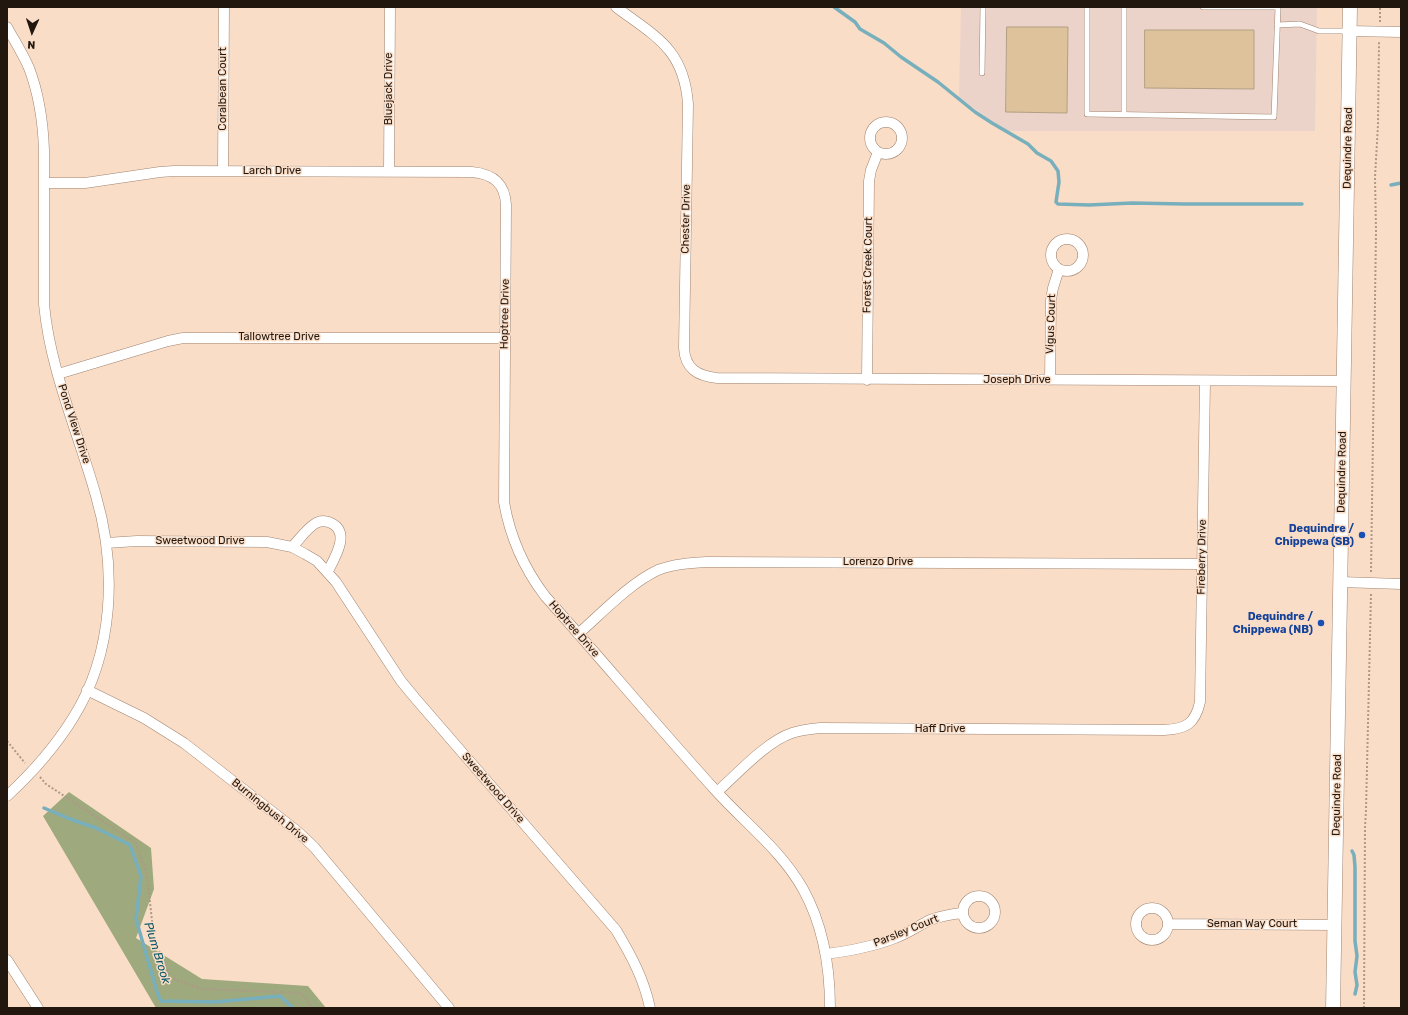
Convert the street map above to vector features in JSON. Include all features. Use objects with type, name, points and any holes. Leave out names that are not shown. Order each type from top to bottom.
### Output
[{"type":"main road","name":"Dequindre Road","points":[[1334,1008],[1350,7]]},
{"type":"street","name":"Coralbean Court","points":[[223,171],[224,7]]},
{"type":"street","name":"Bluejack Drive","points":[[389,172],[390,7]]},
{"type":"street","name":"Chester Drive","points":[[616,7],[657,37],[674,56],[680,66],[687,91],[684,348],[687,363],[693,370]]},
{"type":"street","name":"Pond View Drive","points":[[7,27],[29,68],[36,90],[43,131],[44,304],[49,344],[96,496],[106,543],[109,575],[108,608],[98,661],[88,690],[74,717],[62,735],[33,771],[7,796]]},
{"type":"street","points":[[1349,31],[1401,32]]},
{"type":"street","name":"Forest Creek Court","points":[[867,380],[869,181],[871,170],[878,152]]},
{"type":"street","name":"Larch Drive","points":[[44,183],[85,183],[160,172],[223,171],[472,172],[490,176],[498,182]]},
{"type":"street","name":"Hoptree Drive","points":[[498,182],[503,188],[506,196],[504,502],[507,518],[524,566],[545,596],[578,634],[717,792],[779,854],[791,870],[802,888],[819,926],[826,954],[830,984],[830,1008]]},
{"type":"street","name":"Vigus Court","points":[[1050,380],[1051,300],[1059,269]]},
{"type":"street","name":"Tallowtree Drive","points":[[58,374],[168,341],[183,338],[505,338]]},
{"type":"street","name":"Joseph Drive","points":[[693,370],[700,374],[717,378],[867,380],[1344,381]]},
{"type":"street","name":"Fireberry Drive","points":[[1184,727],[1193,720],[1200,702],[1204,381]]},
{"type":"street","points":[[292,548],[314,524],[322,521],[330,522],[336,526],[340,533],[341,540],[328,572]]},
{"type":"street","name":"Sweetwood Drive","points":[[106,543],[137,541],[267,542],[292,548],[317,562],[328,572],[343,592],[401,681],[616,930],[633,958],[645,988],[650,1008]]},
{"type":"street","name":"Lorenzo Drive","points":[[578,634],[631,587],[645,577],[659,570],[687,563],[1202,564]]},
{"type":"street","points":[[1341,582],[1401,584]]},
{"type":"street","name":"Burningbush Drive","points":[[88,690],[126,708],[164,729],[204,758],[297,831],[314,847],[449,1008]]},
{"type":"street","name":"Haff Drive","points":[[717,792],[767,747],[792,733],[804,730],[828,728],[1164,730],[1184,727]]},
{"type":"street","name":"Parsley Court","points":[[826,954],[880,944],[903,935],[930,920],[942,916],[963,913]]},
{"type":"street","name":"Seman Way Court","points":[[1169,924],[1335,924]]},
{"type":"street","points":[[7,960],[38,1008]]},
{"type":"lane","points":[[982,73],[983,7]]},
{"type":"lane","points":[[1087,7],[1087,114],[1274,117],[1278,8],[1203,7]]},
{"type":"lane","points":[[1124,7],[1124,114]]},
{"type":"lane","points":[[1277,25],[1300,24],[1319,31],[1349,31]]},
{"type":"path","points":[[1380,7],[1380,22]]},
{"type":"path","points":[[1371,573],[1376,231],[1375,177],[1380,42]]},
{"type":"path","points":[[1364,1008],[1364,827],[1366,810],[1371,592]]},
{"type":"path","points":[[7,740],[21,759],[46,784],[136,843],[147,875],[154,939],[171,978],[202,989],[301,993],[313,1008]]},
{"type":"shaded area","points":[[961,7],[1317,7],[1315,131],[1007,131],[959,98]]},
{"type":"green space","points":[[69,792],[151,848],[154,889],[136,938],[202,979],[308,986],[326,1008],[156,1008],[43,816]]},
{"type":"building","points":[[1007,27],[1068,27],[1067,113],[1006,112]]},
{"type":"building","points":[[1145,30],[1254,30],[1254,89],[1145,88]]},
{"type":"waterway","points":[[834,7],[855,22],[860,29],[884,43],[901,57],[938,82],[975,112],[1028,144],[1037,153],[1051,161],[1058,171],[1059,182],[1056,202],[1058,204],[1302,204]]},
{"type":"waterway","points":[[1391,185],[1401,183]]},
{"type":"waterway","name":"Plum Brook","points":[[44,808],[96,828],[130,845],[141,876],[136,919],[157,992],[161,1001],[215,1002],[280,996],[293,1008]]},
{"type":"waterway","points":[[1352,851],[1354,855],[1355,867],[1355,941],[1357,956],[1355,972],[1357,985],[1355,994]]},
{"type":"place","name":"Dequindre / Chippewa (SB)","points":[[1362,535]]},
{"type":"place","name":"Dequindre / Chippewa (NB)","points":[[1321,623]]}]
